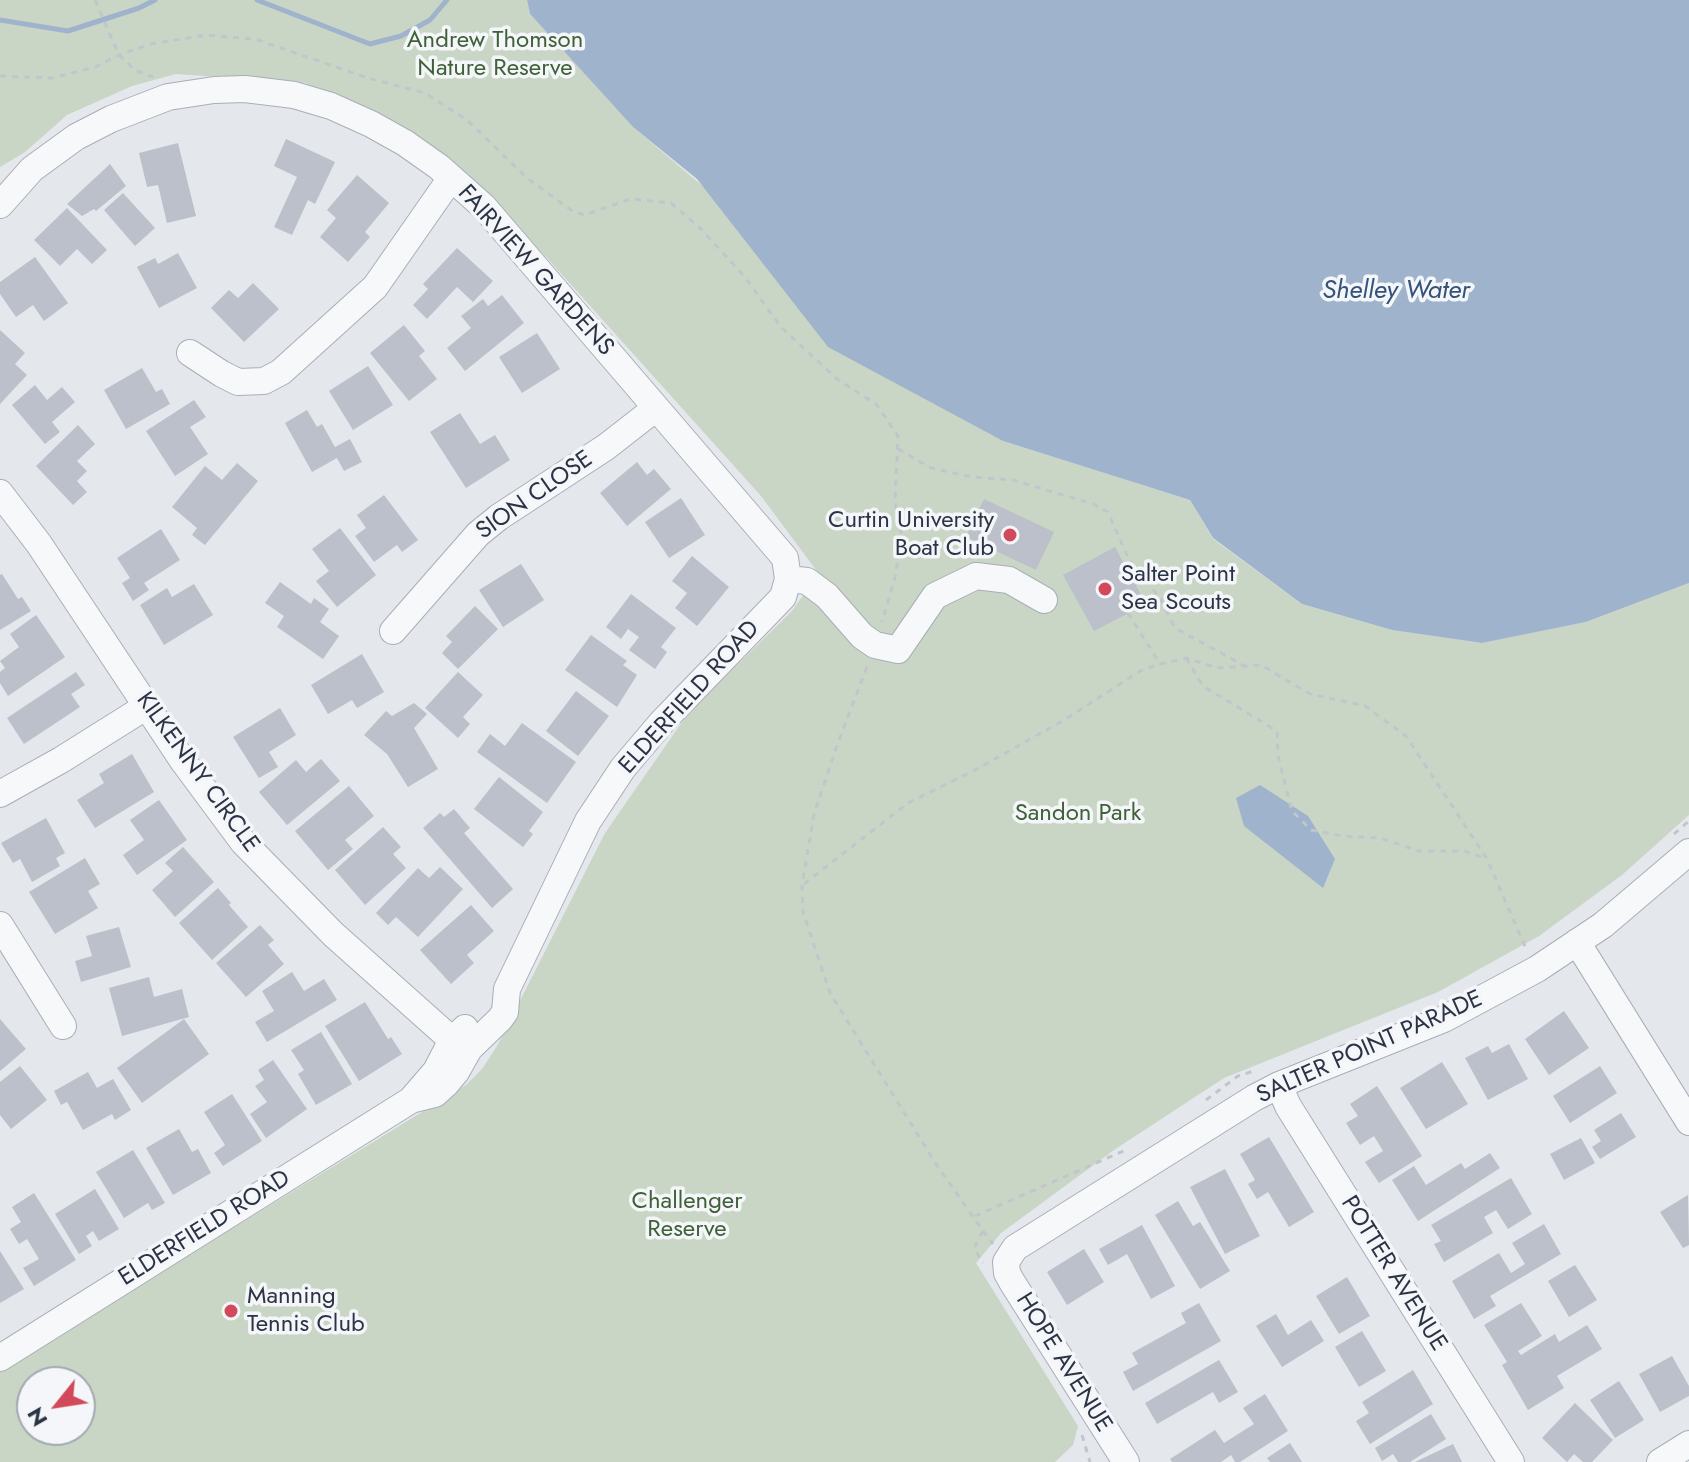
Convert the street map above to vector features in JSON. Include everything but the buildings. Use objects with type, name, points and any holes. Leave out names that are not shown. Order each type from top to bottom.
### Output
[{"type":"street","name":"FAIRVIEW GARDENS","points":[[0,205],[32,169],[76,137],[111,119],[168,97],[245,89],[294,95],[331,106],[371,124],[405,143],[484,207],[782,554],[787,564],[788,579]]},
{"type":"street","points":[[190,353],[238,382],[264,381],[281,372],[375,287],[451,178]]},
{"type":"street","name":"SION CLOSE","points":[[393,631],[478,534],[589,459],[656,408]]},
{"type":"street","name":"KILKENNY CIRCLE","points":[[0,493],[39,544],[215,806],[273,875],[333,934],[460,1044]]},
{"type":"street","points":[[788,579],[807,581],[827,596],[862,636],[875,645],[898,650],[935,596],[976,576],[1009,580],[1044,600]]},
{"type":"street","name":"ELDERFIELD ROAD","points":[[0,1358],[411,1100],[435,1094],[456,1072],[460,1044],[500,1019],[505,1012],[507,989],[588,821],[623,768],[662,722],[778,602],[788,579]]},
{"type":"street","points":[[0,794],[147,706]]},
{"type":"street","name":"SALTER POINT PARADE","points":[[1006,1262],[1021,1242],[1180,1142],[1279,1085],[1444,1019],[1537,969],[1652,885],[1689,852]]},
{"type":"street","points":[[0,925],[63,1026]]},
{"type":"street","points":[[1577,942],[1689,1122]]},
{"type":"street","name":"POTTER AVENUE","points":[[1279,1085],[1288,1106],[1511,1462]]},
{"type":"street","name":"HOPE AVENUE","points":[[1006,1262],[1012,1282],[1118,1459]]},
{"type":"street","points":[[1660,1462],[1689,1444]]},
{"type":"path","points":[[95,0],[119,55],[135,70],[153,76],[164,87],[168,97]]},
{"type":"path","points":[[0,76],[53,78],[95,67],[119,55]]},
{"type":"path","points":[[898,449],[931,468],[972,477],[1013,480],[1093,504],[1108,512],[1129,560],[1160,598],[1175,628],[1245,666]]},
{"type":"path","points":[[1128,613],[1160,664]]},
{"type":"path","points":[[1186,658],[1203,686],[1277,731],[1278,756],[1292,811],[1311,830],[1380,838],[1419,851],[1465,851],[1487,859]]},
{"type":"path","points":[[802,885],[908,803],[1066,719],[1140,671],[1186,658],[1217,668],[1261,665],[1310,694],[1365,706],[1406,736],[1487,859],[1526,949]]},
{"type":"green space","points":[[0,0],[527,0],[530,14],[633,127],[1003,441],[1190,500],[1213,539],[1302,604],[1392,630],[1482,643],[1586,622],[1689,583],[1689,815],[1622,875],[1539,936],[1438,992],[1224,1078],[1114,1150],[1001,1233],[976,1263],[1078,1426],[1073,1445],[1055,1462],[0,1462],[0,1371],[466,1085],[482,1069],[497,1046],[605,833],[689,712],[791,612],[819,574],[761,496],[547,258],[467,178],[394,123],[305,83],[176,74],[132,86],[67,115],[25,152],[0,167]]},
{"type":"water","name":"Shelley Water","points":[[527,0],[1689,0],[1689,583],[1586,622],[1482,643],[1392,630],[1302,604],[1213,538],[1190,500],[1003,441],[828,347],[697,179],[633,127],[530,14]]},
{"type":"water","points":[[1260,785],[1308,816],[1335,859],[1323,888],[1244,826],[1236,798]]},
{"type":"waterway","points":[[0,20],[68,31],[155,0]]},
{"type":"waterway","points":[[257,0],[370,44],[401,36],[430,20],[447,0]]},
{"type":"place","name":"Curtin University Boat Club","points":[[1010,535]]},
{"type":"place","name":"Salter Point Sea Scouts","points":[[1105,589]]},
{"type":"place","name":"Manning Tennis Club","points":[[231,1311]]},
{"type":"park label","name":"Andrew Thomson Nature Reserve","points":[[495,55]]},
{"type":"park label","name":"Sandon Park","points":[[1078,814]]},
{"type":"park label","name":"Challenger Reserve","points":[[687,1216]]}]
